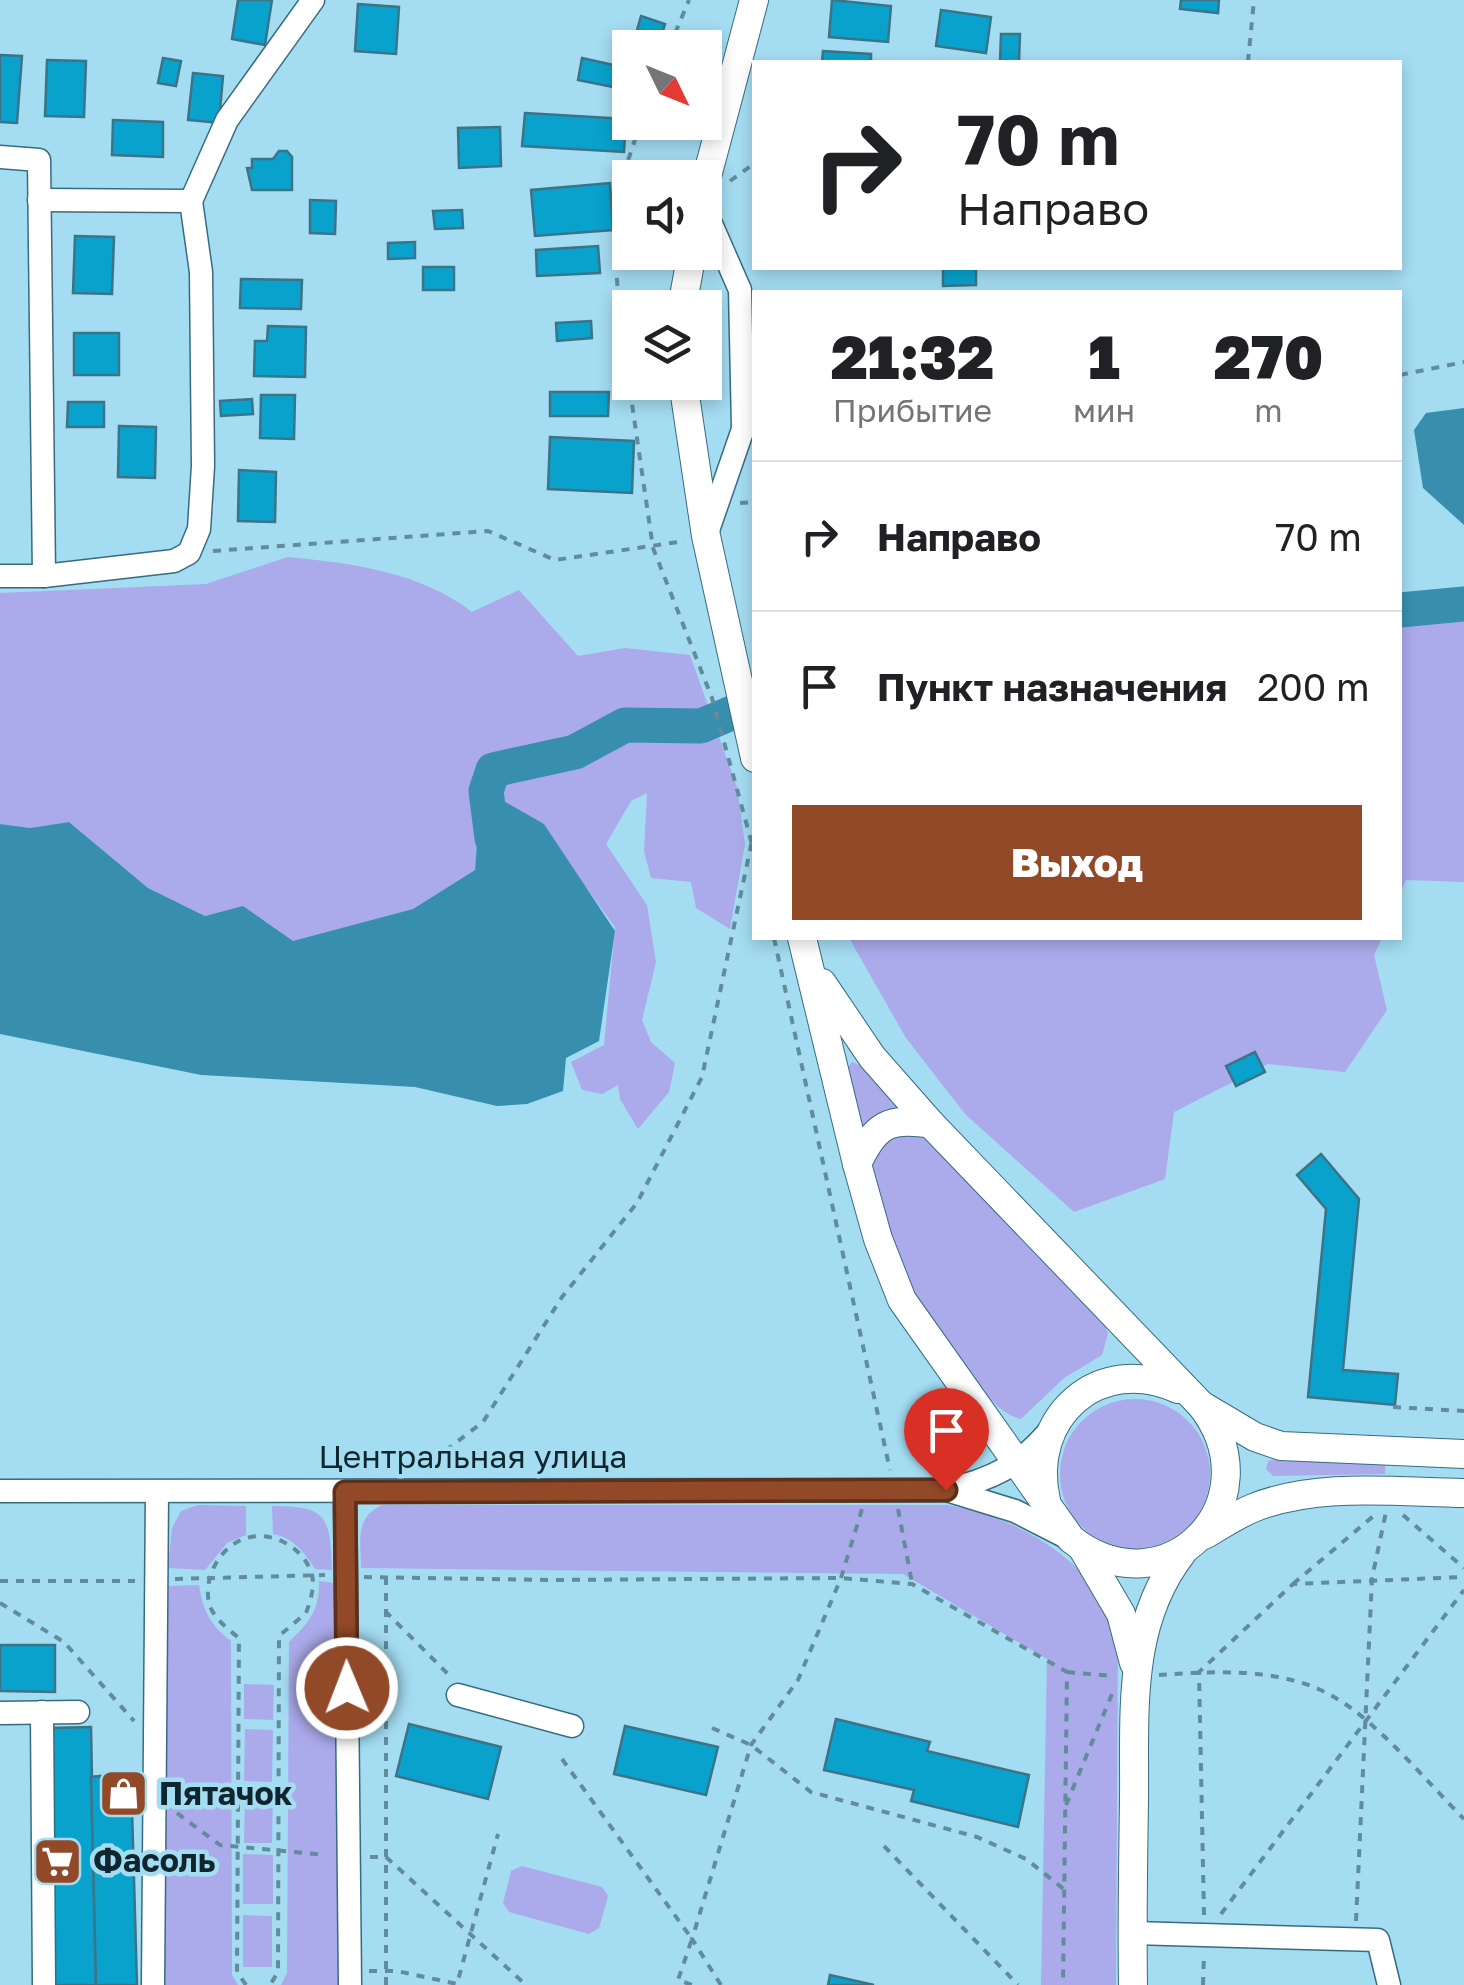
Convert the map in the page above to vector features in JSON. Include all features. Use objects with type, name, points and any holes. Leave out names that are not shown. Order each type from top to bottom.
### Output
[{"type":"main road","points":[[711,160],[754,0]]},
{"type":"main road","points":[[686,400],[706,536],[752,745]]},
{"type":"main road","points":[[805,946],[836,1008],[872,1057],[1193,1399],[1223,1441],[1227,1472],[1222,1503],[1161,1580],[1150,1608],[1136,1674],[1134,1985]]},
{"type":"main road","points":[[805,946],[857,1164],[878,1239],[902,1300],[1070,1536],[1102,1558],[1134,1564],[1166,1559],[1254,1508],[1294,1498],[1354,1490],[1464,1494]]},
{"type":"main road","points":[[857,1164],[869,1139],[884,1126],[908,1120],[932,1124]]},
{"type":"main road","points":[[1136,1674],[1121,1614],[1046,1499],[1042,1476],[1050,1430],[1065,1408],[1085,1392],[1109,1381],[1148,1379],[1193,1399],[1255,1437],[1280,1446],[1464,1454]]},
{"type":"street","points":[[0,576],[44,576],[174,560],[188,553],[199,530],[203,466],[201,272],[191,201],[227,120],[313,0]]},
{"type":"street","points":[[0,158],[39,160],[44,576]]},
{"type":"street","points":[[40,200],[191,201]]},
{"type":"street","points":[[706,536],[743,429],[740,290],[722,249]]},
{"type":"street","points":[[946,1490],[992,1478],[1018,1465],[1050,1430]]},
{"type":"street","points":[[946,1490],[1015,1511],[1070,1536]]},
{"type":"street","name":"Центральная улица","points":[[0,1491],[946,1490]]},
{"type":"street","points":[[153,1985],[157,1492]]},
{"type":"street","points":[[345,1492],[350,1978]]},
{"type":"street","points":[[466,1697],[572,1726]]},
{"type":"street","points":[[42,1712],[44,1985]]},
{"type":"street","points":[[0,1713],[78,1712]]},
{"type":"street","points":[[1132,1933],[1378,1940],[1389,1985]]},
{"type":"path","points":[[676,30],[688,0]]},
{"type":"path","points":[[1248,60],[1254,0]]},
{"type":"path","points":[[414,1475],[482,1422],[562,1297],[636,1203],[702,1077],[752,841],[712,698],[653,548],[619,315],[615,242],[616,196],[635,140]]},
{"type":"path","points":[[1402,375],[1464,362]]},
{"type":"path","points":[[188,553],[488,531],[554,560],[653,548],[706,536]]},
{"type":"path","points":[[774,940],[880,1421]]},
{"type":"path","points":[[1393,1407],[1464,1411]]},
{"type":"path","points":[[692,1985],[678,1980],[751,1746],[798,1680],[842,1578],[868,1490]]},
{"type":"path","points":[[1203,1985],[1199,1672],[1388,1502],[1372,1578],[1355,1938]]},
{"type":"path","points":[[1404,1516],[1464,1568]]},
{"type":"path","points":[[246,1985],[237,1972],[240,1638],[221,1623],[210,1605],[208,1578],[228,1548],[250,1537],[280,1539],[300,1554],[312,1574],[306,1613],[279,1636],[278,1972],[270,1985]]},
{"type":"path","points":[[0,1581],[312,1574],[842,1578],[912,1584],[1066,1672],[1199,1672],[1282,1677],[1309,1685],[1336,1698],[1365,1722],[1464,1819]]},
{"type":"path","points":[[386,1577],[386,1985]]},
{"type":"path","points":[[1293,1584],[1464,1577]]},
{"type":"path","points":[[1204,1936],[1464,1590]]},
{"type":"path","points":[[0,1603],[64,1642],[134,1720],[137,1738]]},
{"type":"path","points":[[384,1610],[466,1697]]},
{"type":"path","points":[[1063,1985],[1066,1672]]},
{"type":"path","points":[[1065,1808],[1112,1694]]},
{"type":"path","points":[[712,1728],[751,1746],[812,1792],[977,1838],[1026,1859],[1064,1890]]},
{"type":"path","points":[[562,1759],[692,1938],[721,1985]]},
{"type":"path","points":[[155,1797],[220,1845],[349,1858],[386,1857],[526,1985]]},
{"type":"path","points":[[350,1978],[397,1971],[457,1984],[498,1834]]},
{"type":"path","points":[[884,1846],[1018,1985]]},
{"type":"shaded area","points":[[1464,408],[1464,525],[1423,488],[1414,430],[1426,413]]},
{"type":"shaded area","points":[[288,557],[360,566],[408,579],[431,587],[472,612],[519,590],[578,656],[625,648],[690,655],[737,787],[745,844],[730,929],[696,908],[691,882],[651,878],[644,851],[647,793],[631,801],[606,844],[647,905],[656,962],[642,1020],[651,1042],[675,1063],[669,1092],[638,1129],[620,1099],[618,1085],[602,1094],[582,1090],[571,1062],[604,1045],[615,927],[544,824],[470,796],[478,829],[475,870],[413,909],[292,942],[243,907],[205,916],[148,888],[69,822],[30,828],[0,824],[0,593],[206,584]]},
{"type":"shaded area","points":[[1464,620],[1464,882],[1406,880],[1402,889],[1402,625]]},
{"type":"shaded area","points":[[486,791],[544,824],[615,931],[599,1041],[566,1058],[563,1091],[527,1104],[497,1106],[415,1087],[201,1075],[0,1034],[0,824],[30,828],[69,822],[148,888],[205,916],[243,906],[293,941],[413,909],[475,870],[478,829],[469,796]]},
{"type":"shaded area","points":[[850,940],[1381,940],[1374,955],[1387,1010],[1345,1072],[1268,1064],[1174,1112],[1165,1179],[1074,1212],[965,1114],[906,1038]]},
{"type":"shaded area","points":[[852,1062],[861,1066],[902,1110],[862,1130],[847,1068]]},
{"type":"shaded area","points":[[923,1132],[1103,1317],[1108,1334],[1102,1355],[1064,1378],[1021,1419],[992,1401],[949,1347],[918,1298],[896,1248],[869,1160],[889,1136]]},
{"type":"shaded area","points":[[1135,1399],[1164,1405],[1188,1421],[1204,1445],[1210,1474],[1204,1503],[1188,1527],[1164,1543],[1135,1549],[1106,1543],[1082,1527],[1066,1503],[1060,1474],[1066,1445],[1082,1421],[1106,1405]]},
{"type":"shaded area","points":[[1386,1459],[1385,1474],[1273,1476],[1266,1469],[1268,1461]]},
{"type":"shaded area","points":[[198,1505],[246,1506],[246,1535],[227,1543],[205,1570],[168,1568],[172,1528],[181,1511]]},
{"type":"shaded area","points":[[382,1505],[947,1505],[993,1517],[1038,1538],[1093,1585],[1109,1609],[1118,1642],[1116,1985],[1041,1985],[1047,1659],[903,1574],[361,1568],[363,1524]]},
{"type":"shaded area","points":[[272,1506],[305,1509],[322,1518],[330,1538],[332,1570],[315,1569],[298,1547],[273,1534]]},
{"type":"shaded area","points":[[319,1581],[334,1583],[339,1985],[281,1985],[287,1973],[289,1642],[312,1615]]},
{"type":"shaded area","points":[[199,1585],[209,1617],[231,1641],[232,1975],[238,1985],[165,1985],[166,1586]]},
{"type":"shaded area","points":[[244,1684],[274,1685],[273,1720],[244,1719]]},
{"type":"shaded area","points":[[245,1729],[273,1730],[272,1782],[244,1781]]},
{"type":"shaded area","points":[[245,1792],[273,1793],[272,1843],[244,1843]]},
{"type":"shaded area","points":[[243,1854],[273,1855],[273,1904],[243,1904]]},
{"type":"shaded area","points":[[522,1866],[602,1887],[608,1896],[599,1928],[589,1934],[509,1912],[503,1903],[511,1871]]},
{"type":"shaded area","points":[[243,1915],[272,1916],[272,1967],[243,1967]]},
{"type":"building","points":[[238,0],[272,0],[265,45],[232,39]]},
{"type":"building","points":[[832,0],[891,6],[888,42],[829,37]]},
{"type":"building","points":[[1181,0],[1219,0],[1218,13],[1180,9]]},
{"type":"building","points":[[358,4],[399,7],[396,54],[355,51]]},
{"type":"building","points":[[941,10],[991,17],[986,53],[936,46]]},
{"type":"building","points":[[641,16],[665,24],[663,30],[637,30]]},
{"type":"building","points":[[1001,34],[1020,34],[1019,60],[1000,60]]},
{"type":"building","points":[[823,51],[871,54],[871,60],[822,60]]},
{"type":"building","points":[[0,55],[22,56],[17,123],[0,122]]},
{"type":"building","points":[[163,58],[181,61],[176,86],[158,83]]},
{"type":"building","points":[[582,58],[612,65],[612,87],[578,80]]},
{"type":"building","points":[[47,60],[86,61],[84,117],[45,116]]},
{"type":"building","points":[[193,73],[223,76],[219,123],[188,120]]},
{"type":"building","points":[[525,113],[612,118],[612,140],[625,140],[624,152],[522,146]]},
{"type":"building","points":[[113,120],[163,122],[163,157],[112,155]]},
{"type":"building","points":[[500,127],[501,166],[459,168],[458,128]]},
{"type":"building","points":[[279,151],[287,151],[292,157],[292,190],[252,190],[247,168],[252,168],[252,159],[273,159]]},
{"type":"building","points":[[610,183],[612,230],[535,236],[531,190]]},
{"type":"building","points":[[310,200],[336,201],[335,234],[310,233]]},
{"type":"building","points":[[462,210],[463,228],[435,229],[433,211]]},
{"type":"building","points":[[75,236],[114,237],[112,294],[73,293]]},
{"type":"building","points":[[415,242],[415,258],[388,259],[388,243]]},
{"type":"building","points":[[598,246],[600,273],[537,276],[536,250]]},
{"type":"building","points":[[423,267],[454,267],[454,290],[423,290]]},
{"type":"building","points":[[943,270],[976,270],[976,285],[943,286]]},
{"type":"building","points":[[241,279],[302,280],[301,309],[240,308]]},
{"type":"building","points":[[591,321],[592,338],[557,341],[556,323]]},
{"type":"building","points":[[268,326],[306,327],[305,377],[254,376],[255,341],[267,341]]},
{"type":"building","points":[[74,333],[119,333],[119,375],[74,375]]},
{"type":"building","points":[[550,392],[609,392],[608,416],[550,416]]},
{"type":"building","points":[[261,395],[295,395],[294,439],[260,438]]},
{"type":"building","points":[[252,399],[253,414],[221,416],[220,401]]},
{"type":"building","points":[[68,402],[104,402],[104,427],[67,427]]},
{"type":"building","points":[[119,426],[156,427],[155,478],[118,477]]},
{"type":"building","points":[[550,437],[634,441],[632,493],[548,489]]},
{"type":"building","points":[[239,470],[276,472],[275,522],[238,521]]},
{"type":"building","points":[[1255,1052],[1265,1072],[1236,1086],[1226,1066]]},
{"type":"building","points":[[1321,1154],[1359,1199],[1343,1370],[1398,1374],[1395,1405],[1308,1397],[1326,1209],[1297,1175]]},
{"type":"building","points":[[0,1645],[55,1645],[55,1692],[0,1691]]},
{"type":"building","points":[[836,1719],[930,1742],[927,1751],[1029,1775],[1018,1827],[911,1801],[914,1790],[824,1770]]},
{"type":"building","points":[[409,1724],[501,1747],[488,1799],[396,1776]]},
{"type":"building","points":[[625,1726],[718,1747],[706,1795],[614,1774]]},
{"type":"building","points":[[91,1727],[96,1985],[54,1985],[49,1728]]},
{"type":"building","points":[[131,1773],[137,1985],[96,1985],[91,1777]]},
{"type":"building","points":[[830,1975],[874,1985],[828,1985]]},
{"type":"waterway","points":[[1402,610],[1464,604]]},
{"type":"waterway","points":[[492,838],[486,791],[493,770],[575,752],[625,725],[701,726],[752,704]]},
{"type":"place","name":"Пятачок","points":[[124,1794]]},
{"type":"place","name":"Фасоль","points":[[58,1861]]},
{"type":"route","points":[[347,1688],[345,1492],[946,1490]]}]
